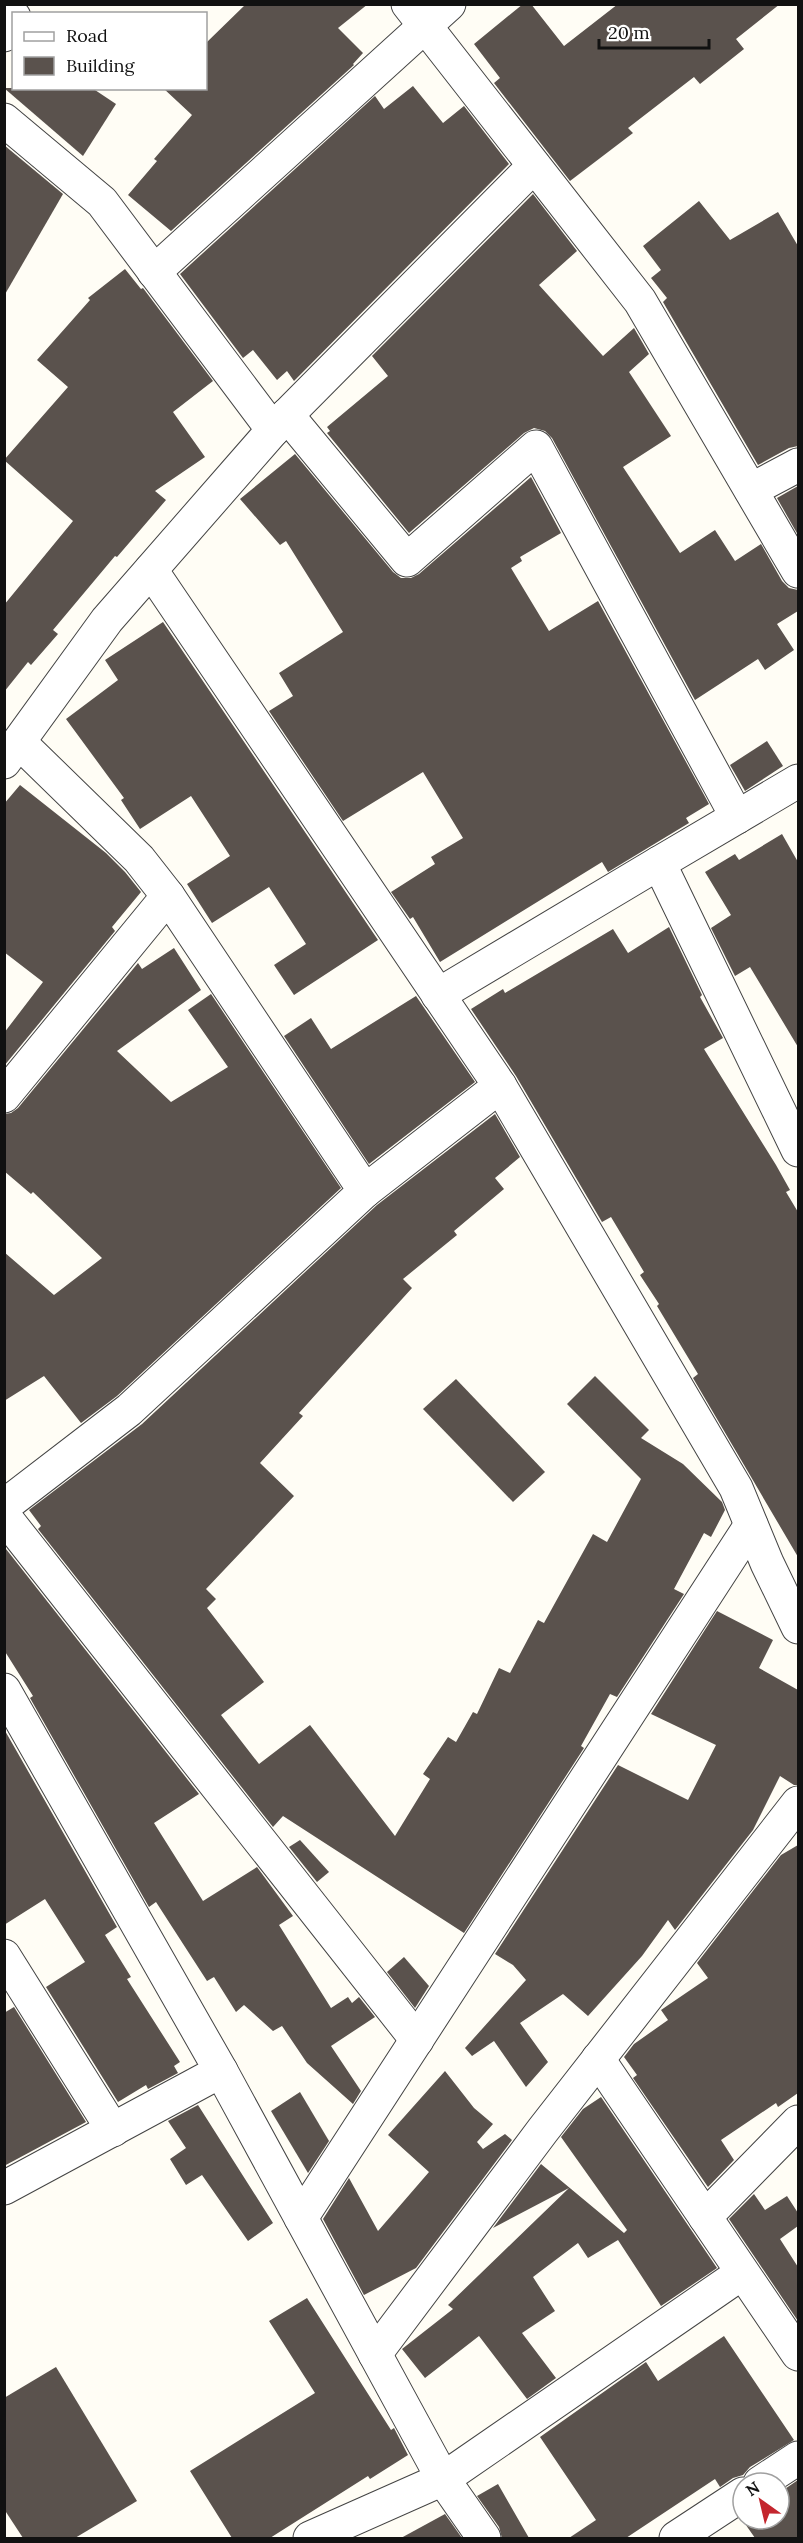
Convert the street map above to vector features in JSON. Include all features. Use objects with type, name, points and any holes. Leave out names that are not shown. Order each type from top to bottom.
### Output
[{"type":"street","points":[[154,272],[427,11],[534,166],[640,302],[798,571]]},
{"type":"street","points":[[4,35],[12,19]]},
{"type":"street","points":[[4,120],[102,202],[154,272],[280,422],[407,560],[536,447],[737,817]]},
{"type":"street","points":[[365,1191],[168,896],[139,859],[12,752],[107,620],[280,422],[534,166]]},
{"type":"street","points":[[751,490],[798,465]]},
{"type":"street","points":[[151,570],[500,1086],[736,1488],[798,1627]]},
{"type":"street","points":[[438,996],[798,782]]},
{"type":"street","points":[[659,863],[798,1150]]},
{"type":"street","points":[[4,1096],[168,896]]},
{"type":"street","points":[[4,1506],[129,1410],[365,1191],[500,1086]]},
{"type":"street","points":[[4,1516],[417,2040]]},
{"type":"street","points":[[301,2218],[751,1525]]},
{"type":"street","points":[[4,1690],[222,2071],[443,2480],[484,2538]]},
{"type":"street","points":[[375,2354],[598,2060],[798,1803]]},
{"type":"street","points":[[4,1956],[113,2130]]},
{"type":"street","points":[[598,2060],[798,2354]]},
{"type":"street","points":[[4,2188],[222,2071]]},
{"type":"street","points":[[705,2217],[798,2122]]},
{"type":"street","points":[[310,2538],[443,2480],[742,2273]]},
{"type":"street","points":[[778,2471],[798,2458]]},
{"type":"street","points":[[676,2538],[731,2502]]},
{"type":"building","points":[[246,4],[368,4],[338,28],[363,53],[354,65],[171,231],[128,195],[157,161],[154,159],[192,115],[165,90],[207,90],[207,42]]},
{"type":"building","points":[[523,4],[531,4],[564,46],[618,4],[780,4],[736,39],[744,49],[700,84],[694,77],[628,128],[633,133],[570,181],[494,83],[500,78],[474,44]]},
{"type":"building","points":[[413,86],[443,123],[464,106],[509,164],[294,381],[287,371],[277,380],[253,350],[243,358],[180,274],[375,96],[384,109]]},
{"type":"building","points":[[4,88],[12,88],[12,90],[95,90],[116,104],[83,156]]},
{"type":"building","points":[[4,145],[63,194],[4,296]]},
{"type":"building","points":[[533,194],[577,251],[539,285],[603,356],[634,328],[649,354],[629,372],[671,436],[623,467],[680,553],[715,530],[735,561],[761,544],[782,581],[789,588],[798,590],[798,611],[777,624],[794,650],[765,670],[758,659],[695,700],[552,438],[545,431],[534,428],[524,433],[409,533],[327,433],[330,431],[327,427],[388,376],[372,356]]},
{"type":"building","points":[[699,201],[730,240],[778,212],[798,246],[798,446],[789,448],[758,465],[663,302],[667,298],[651,278],[661,270],[643,246]]},
{"type":"building","points":[[125,269],[141,289],[143,288],[213,381],[173,412],[205,457],[155,491],[166,500],[53,630],[58,634],[31,665],[28,662],[4,692],[4,605],[73,521],[4,460],[68,387],[37,360],[90,300],[88,298]]},
{"type":"building","points":[[295,454],[393,572],[401,578],[411,578],[419,574],[531,477],[561,533],[520,557],[522,561],[511,568],[549,631],[598,601],[709,804],[686,818],[689,823],[608,872],[602,862],[440,962],[413,917],[410,919],[391,892],[435,864],[431,857],[463,838],[423,772],[343,821],[269,711],[293,696],[279,673],[343,632],[286,541],[280,545],[240,499]]},
{"type":"building","points":[[798,486],[798,535],[777,498]]},
{"type":"building","points":[[163,622],[378,940],[294,995],[274,965],[306,944],[269,887],[212,923],[187,884],[230,856],[191,796],[140,829],[121,800],[124,798],[66,719],[118,680],[105,660]]},
{"type":"building","points":[[767,741],[783,766],[745,791],[730,765]]},
{"type":"building","points":[[20,785],[106,853],[141,892],[112,927],[115,931],[4,1066],[4,1033],[43,982],[4,952],[4,804]]},
{"type":"building","points":[[782,834],[798,862],[798,1047],[750,967],[735,976],[711,928],[731,915],[705,872],[735,854],[739,860]]},
{"type":"building","points":[[669,927],[702,995],[700,997],[723,1038],[704,1049],[776,1165],[790,1190],[786,1192],[798,1212],[798,1557],[693,1378],[698,1374],[640,1275],[644,1272],[611,1217],[602,1222],[516,1076],[471,1009],[503,989],[505,993],[613,929],[628,953]]},
{"type":"building","points":[[174,948],[201,990],[117,1051],[171,1102],[228,1067],[188,1010],[211,994],[341,1188],[117,1396],[81,1423],[44,1376],[4,1401],[4,1252],[54,1295],[102,1258],[33,1192],[31,1194],[4,1171],[4,1114],[11,1113],[18,1108],[138,963],[142,969]]},
{"type":"building","points":[[416,996],[475,1082],[369,1164],[284,1036],[311,1018],[331,1049]]},
{"type":"building","points":[[495,1114],[520,1157],[495,1178],[504,1189],[454,1231],[457,1235],[403,1279],[412,1288],[299,1413],[303,1416],[260,1463],[294,1496],[206,1589],[216,1599],[207,1608],[264,1682],[221,1715],[259,1764],[310,1725],[395,1836],[430,1779],[423,1774],[448,1737],[456,1742],[473,1712],[477,1714],[499,1668],[510,1673],[538,1620],[544,1623],[593,1534],[607,1542],[641,1479],[567,1404],[595,1376],[649,1430],[641,1438],[683,1464],[722,1502],[725,1510],[711,1537],[704,1533],[674,1589],[684,1594],[617,1697],[610,1694],[581,1746],[584,1748],[464,1933],[283,1816],[273,1827],[38,1529],[41,1526],[29,1510],[142,1424],[377,1205]]},
{"type":"building","points":[[456,1379],[545,1472],[513,1502],[423,1409]]},
{"type":"building","points":[[6,1549],[199,1794],[154,1823],[203,1901],[257,1867],[293,1916],[279,1925],[331,2008],[348,1997],[352,2003],[359,1997],[375,2017],[331,2046],[361,2091],[353,2104],[307,2063],[282,2026],[273,2031],[244,2005],[236,2012],[214,1977],[207,1981],[156,1902],[149,1907],[30,1698],[33,1696],[4,1650]]},
{"type":"building","points":[[717,1611],[773,1640],[759,1668],[798,1690],[798,1785],[780,1776],[753,1830],[675,1930],[668,1920],[642,1956],[588,2016],[563,1994],[520,2023],[548,2062],[526,2087],[494,2041],[472,2056],[465,2048],[526,1980],[513,1965],[495,1954],[618,1765],[688,1800],[716,1745],[651,1714]]},
{"type":"building","points":[[4,1729],[117,1927],[105,1935],[131,1977],[127,1979],[180,2062],[174,2066],[178,2073],[148,2089],[146,2085],[118,2102],[46,1987],[85,1962],[45,1899],[4,1925]]},
{"type":"building","points":[[300,1840],[329,1872],[317,1882],[289,1847]]},
{"type":"building","points":[[798,1845],[798,2093],[778,2107],[776,2103],[721,2140],[734,2160],[708,2187],[633,2078],[637,2075],[624,2057],[634,2044],[668,2020],[661,2010],[708,1978],[697,1963],[781,1855]]},
{"type":"building","points":[[404,1957],[429,1986],[415,2008],[387,1972]]},
{"type":"building","points":[[14,2007],[86,2122],[4,2166],[4,2013]]},
{"type":"building","points":[[445,2071],[474,2108],[493,2124],[477,2142],[483,2149],[505,2134],[512,2140],[416,2268],[364,2295],[323,2219],[349,2178],[378,2231],[429,2172],[388,2135]]},
{"type":"building","points":[[300,2092],[329,2141],[308,2173],[271,2111]]},
{"type":"building","points":[[601,2097],[717,2268],[661,2306],[618,2240],[588,2258],[578,2243],[533,2277],[555,2311],[522,2333],[556,2378],[527,2399],[479,2336],[425,2378],[402,2349],[453,2309],[448,2305],[569,2188],[493,2228],[541,2164],[624,2233],[627,2230],[561,2137],[583,2109]]},
{"type":"building","points":[[198,2105],[273,2223],[248,2241],[202,2175],[186,2185],[170,2159],[186,2148],[168,2121]]},
{"type":"building","points":[[754,2194],[765,2210],[787,2196],[798,2213],[798,2226],[780,2239],[798,2267],[798,2321],[729,2219]]},
{"type":"building","points":[[307,2298],[391,2430],[394,2428],[408,2455],[370,2479],[368,2476],[270,2538],[232,2538],[190,2471],[315,2393],[269,2321]]},
{"type":"building","points":[[724,2336],[794,2440],[746,2471],[731,2471],[731,2479],[720,2487],[715,2479],[626,2538],[569,2538],[596,2520],[540,2437],[646,2362],[658,2381]]},
{"type":"building","points":[[56,2367],[137,2501],[75,2538],[23,2538],[4,2509],[4,2398]]},
{"type":"building","points":[[798,2480],[798,2538],[755,2538],[750,2531],[791,2531],[791,2485]]},
{"type":"building","points":[[498,2484],[529,2538],[502,2538],[499,2527],[477,2496]]},
{"type":"building","points":[[445,2514],[462,2538],[401,2538]]}]
